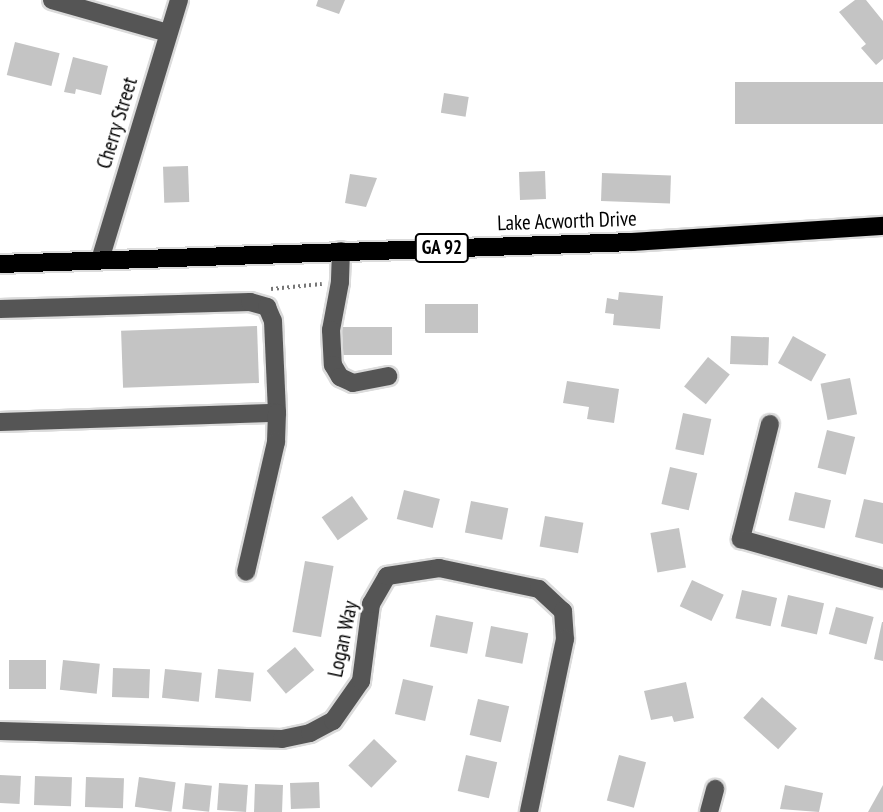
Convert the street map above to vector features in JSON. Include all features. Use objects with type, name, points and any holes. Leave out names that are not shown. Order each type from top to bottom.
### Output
[{"type":"main road","name":"Lake Acworth Drive","points":[[0,264],[790,234],[883,226]]},
{"type":"street","points":[[52,0],[168,33]]},
{"type":"street","name":"Cherry Street","points":[[100,260],[179,0]]},
{"type":"street","points":[[341,251],[341,282],[331,330],[333,365],[340,377],[353,383],[388,376]]},
{"type":"street","points":[[0,309],[250,302],[267,307],[273,321],[276,442],[246,572]]},
{"type":"street","points":[[0,422],[277,413]]},
{"type":"street","points":[[770,424],[741,539],[770,551],[883,579]]},
{"type":"street","name":"Logan Way","points":[[0,730],[282,739],[310,733],[333,721],[361,681],[371,604],[387,576],[439,568],[539,589],[563,611],[565,639],[529,812]]},
{"type":"street","points":[[709,812],[715,789]]},
{"type":"building","points":[[318,0],[345,0],[339,14],[316,6]]},
{"type":"building","points":[[855,0],[866,0],[883,21],[883,59],[876,65],[861,48],[866,44],[839,12]]},
{"type":"building","points":[[15,42],[60,53],[51,86],[7,75]]},
{"type":"building","points":[[73,57],[108,66],[101,95],[76,89],[75,94],[64,92]]},
{"type":"building","points":[[735,82],[883,82],[883,124],[735,124]]},
{"type":"building","points":[[444,93],[469,97],[466,117],[441,113]]},
{"type":"building","points":[[188,166],[189,202],[164,203],[163,167]]},
{"type":"building","points":[[545,171],[546,199],[520,200],[519,172]]},
{"type":"building","points":[[602,173],[671,175],[670,203],[601,201]]},
{"type":"building","points":[[350,174],[377,178],[366,207],[345,203]]},
{"type":"building","points":[[619,292],[663,296],[660,329],[613,325],[614,314],[605,313],[607,298],[618,300]]},
{"type":"building","points":[[425,304],[478,304],[478,333],[425,333]]},
{"type":"building","points":[[257,326],[259,383],[123,388],[121,331]]},
{"type":"building","points":[[338,327],[392,327],[392,355],[338,355]]},
{"type":"building","points":[[731,336],[769,337],[768,365],[730,364]]},
{"type":"building","points":[[793,336],[826,354],[811,382],[778,363]]},
{"type":"building","points":[[708,357],[730,375],[706,404],[684,387]]},
{"type":"building","points":[[850,378],[857,414],[828,420],[821,384]]},
{"type":"building","points":[[567,381],[619,389],[614,423],[587,419],[589,407],[563,403]]},
{"type":"building","points":[[683,413],[711,419],[704,455],[675,449]]},
{"type":"building","points":[[827,430],[855,437],[846,475],[818,468]]},
{"type":"building","points":[[670,467],[697,473],[689,510],[661,504]]},
{"type":"building","points":[[404,490],[440,499],[433,528],[397,519]]},
{"type":"building","points":[[795,492],[831,500],[825,529],[788,520]]},
{"type":"building","points":[[352,496],[368,519],[338,540],[322,517]]},
{"type":"building","points":[[864,499],[883,503],[883,544],[855,537]]},
{"type":"building","points":[[471,501],[508,508],[502,540],[465,532]]},
{"type":"building","points":[[545,516],[583,523],[578,553],[540,547]]},
{"type":"building","points":[[679,528],[686,567],[657,572],[650,533]]},
{"type":"building","points":[[305,561],[334,566],[321,637],[292,632]]},
{"type":"building","points":[[692,580],[724,595],[711,621],[680,606]]},
{"type":"building","points":[[742,590],[777,598],[771,626],[735,618]]},
{"type":"building","points":[[788,595],[824,603],[817,635],[781,626]]},
{"type":"building","points":[[836,607],[874,617],[866,644],[829,634]]},
{"type":"building","points":[[436,615],[473,622],[467,654],[430,646]]},
{"type":"building","points":[[883,622],[883,661],[874,659]]},
{"type":"building","points":[[491,626],[528,633],[522,664],[485,656]]},
{"type":"building","points":[[295,647],[314,670],[286,694],[267,671]]},
{"type":"building","points":[[9,660],[46,660],[46,689],[9,689]]},
{"type":"building","points":[[63,660],[100,664],[97,694],[60,690]]},
{"type":"building","points":[[113,668],[150,669],[149,698],[112,697]]},
{"type":"building","points":[[165,669],[202,673],[199,702],[162,698]]},
{"type":"building","points":[[218,669],[254,673],[251,702],[215,698]]},
{"type":"building","points":[[403,679],[433,686],[425,721],[395,714]]},
{"type":"building","points":[[686,682],[694,718],[674,722],[672,716],[651,720],[644,691]]},
{"type":"building","points":[[762,697],[797,728],[778,749],[743,718]]},
{"type":"building","points":[[478,699],[509,706],[501,742],[470,735]]},
{"type":"building","points":[[374,739],[397,761],[371,788],[348,766]]},
{"type":"building","points":[[466,755],[497,762],[489,798],[458,791]]},
{"type":"building","points":[[619,755],[646,762],[634,808],[607,800]]},
{"type":"building","points":[[0,775],[21,776],[20,804],[0,803]]},
{"type":"building","points":[[35,776],[72,777],[71,806],[34,805]]},
{"type":"building","points":[[86,777],[124,778],[123,808],[85,807]]},
{"type":"building","points":[[139,777],[176,782],[171,812],[135,807]]},
{"type":"building","points":[[319,782],[320,808],[291,809],[290,783]]},
{"type":"building","points":[[185,783],[212,786],[209,812],[182,809]]},
{"type":"building","points":[[219,783],[248,785],[246,812],[217,810]]},
{"type":"building","points":[[255,784],[283,785],[282,812],[254,812]]},
{"type":"building","points":[[785,785],[823,793],[819,812],[780,809]]},
{"type":"building","points":[[883,785],[883,812],[868,812]]}]
